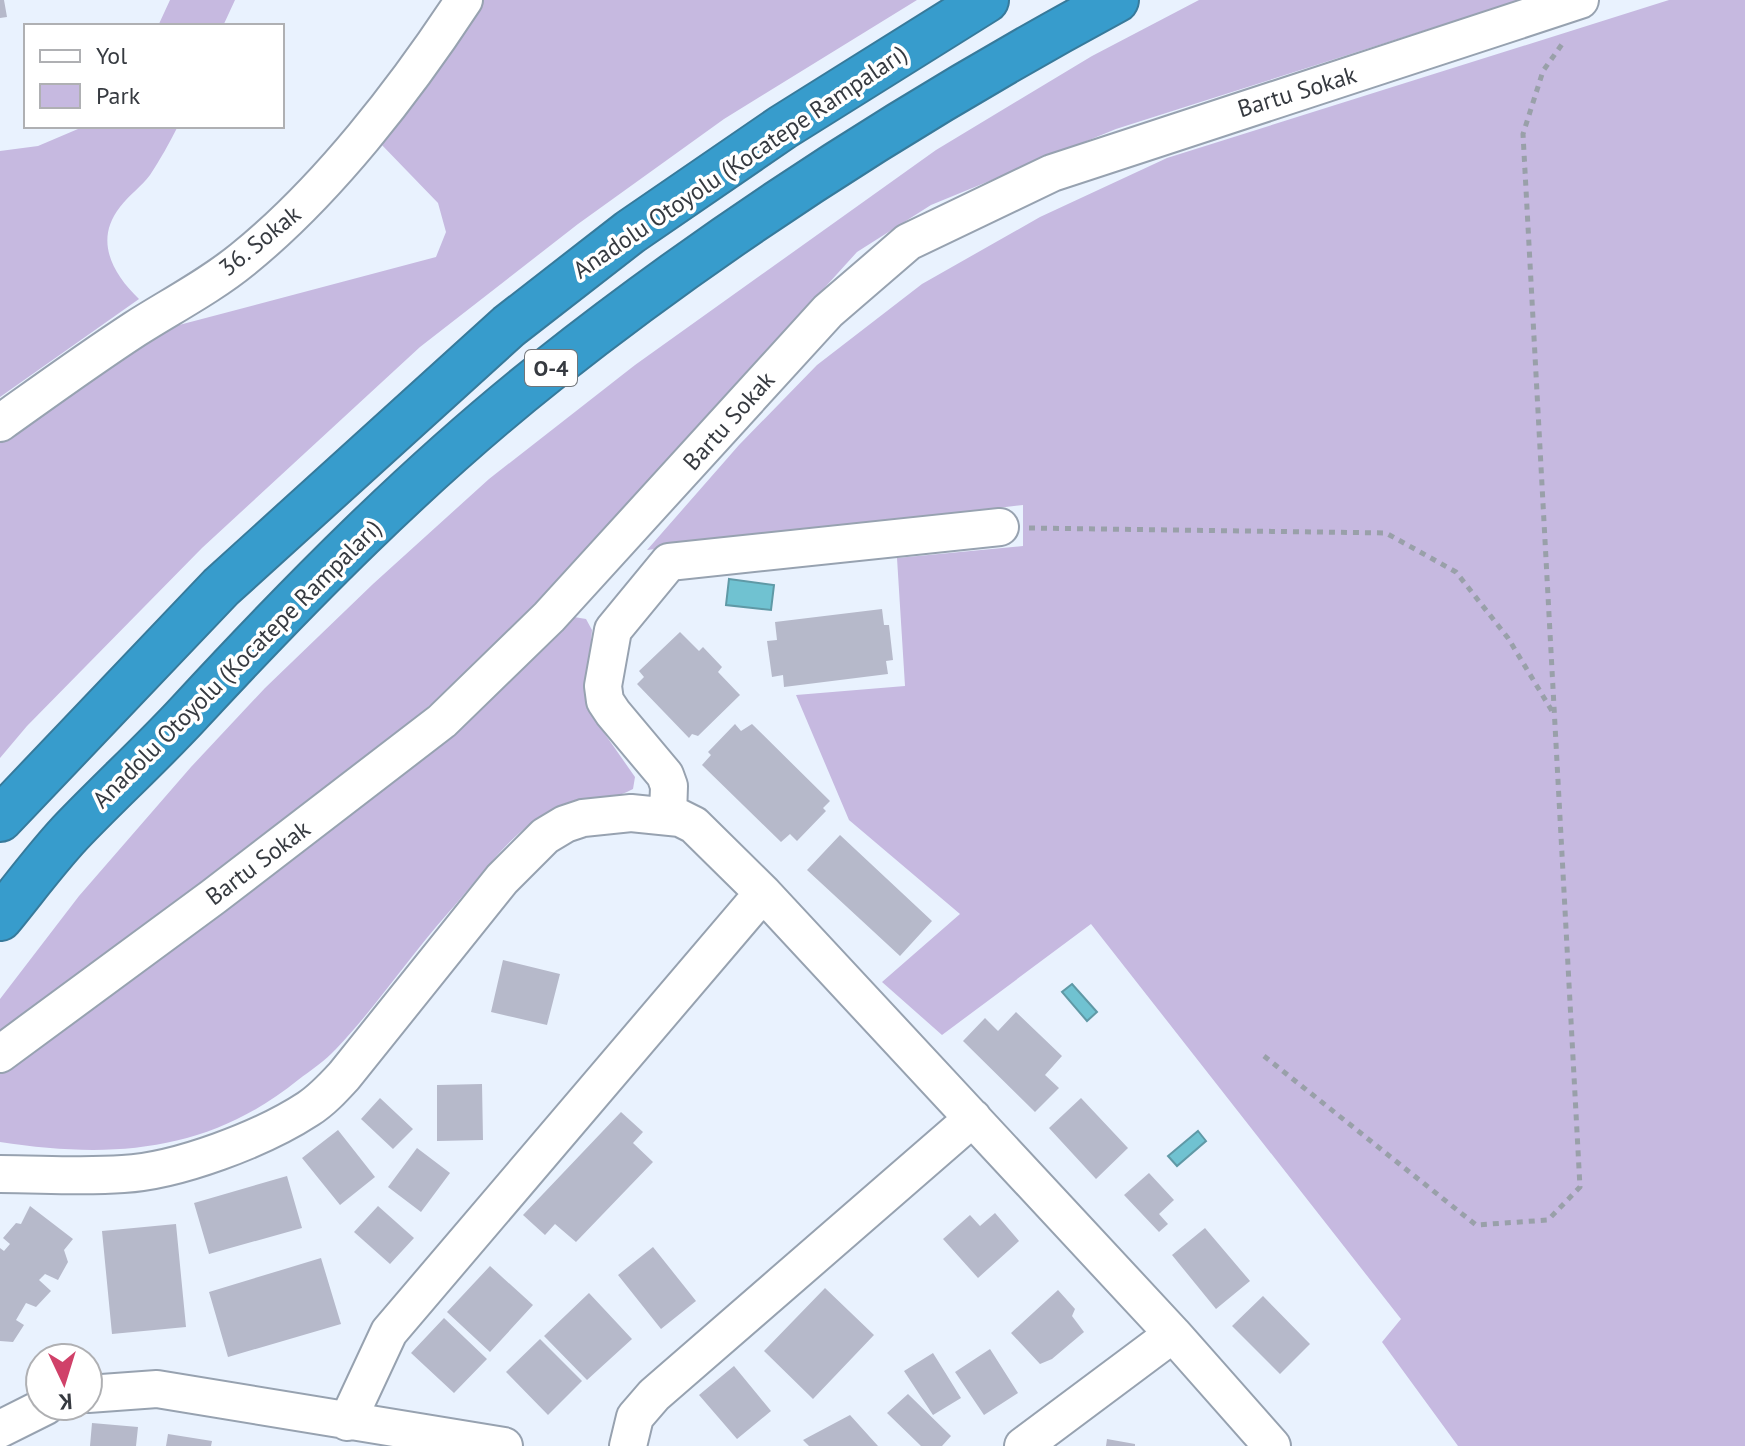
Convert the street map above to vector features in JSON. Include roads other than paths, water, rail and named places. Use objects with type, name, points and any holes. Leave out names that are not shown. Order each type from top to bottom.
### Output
[{"type":"highway","name":"Anadolu Otoyolu (Kocatepe Rampaları)","points":[[8,809],[221,587],[509,326],[630,232],[771,136],[986,0]]},
{"type":"highway","name":"Anadolu Otoyolu (Kocatepe Rampaları)","points":[[0,918],[67,837],[186,715],[259,634],[390,508],[545,372],[828,167],[1009,58],[1116,0]]},
{"type":"street","name":"36. Sokak","points":[[0,423],[71,370],[240,262],[283,225],[320,189],[464,0]]},
{"type":"street","name":"Bartu Sokak","points":[[0,1054],[213,897],[442,721],[587,575],[828,311],[908,242],[1052,173],[1580,0]]},
{"type":"street","points":[[668,816],[669,786],[665,775],[605,701],[603,686],[613,630],[669,562],[1000,527]]},
{"type":"street","points":[[587,575],[627,613]]},
{"type":"street","points":[[0,1174],[97,1175],[147,1171],[233,1144],[288,1120],[323,1098],[344,1076],[502,879],[545,836],[565,824],[595,816],[631,813],[668,816],[694,825],[763,893],[1173,1334],[1272,1446]]},
{"type":"street","points":[[365,1432],[389,1332],[763,893]]},
{"type":"street","points":[[628,1446],[631,1425],[647,1401],[973,1118]]},
{"type":"street","points":[[1023,1446],[1173,1334]]},
{"type":"street","points":[[104,1393],[157,1389],[365,1432],[504,1446]]},
{"type":"street","points":[[0,1429],[24,1417]]},
{"type":"water","points":[[729,579],[774,585],[771,610],[726,605]]},
{"type":"water","points":[[1072,984],[1097,1012],[1087,1021],[1062,992]]},
{"type":"water","points":[[1198,1131],[1206,1141],[1177,1166],[1168,1156]]}]
